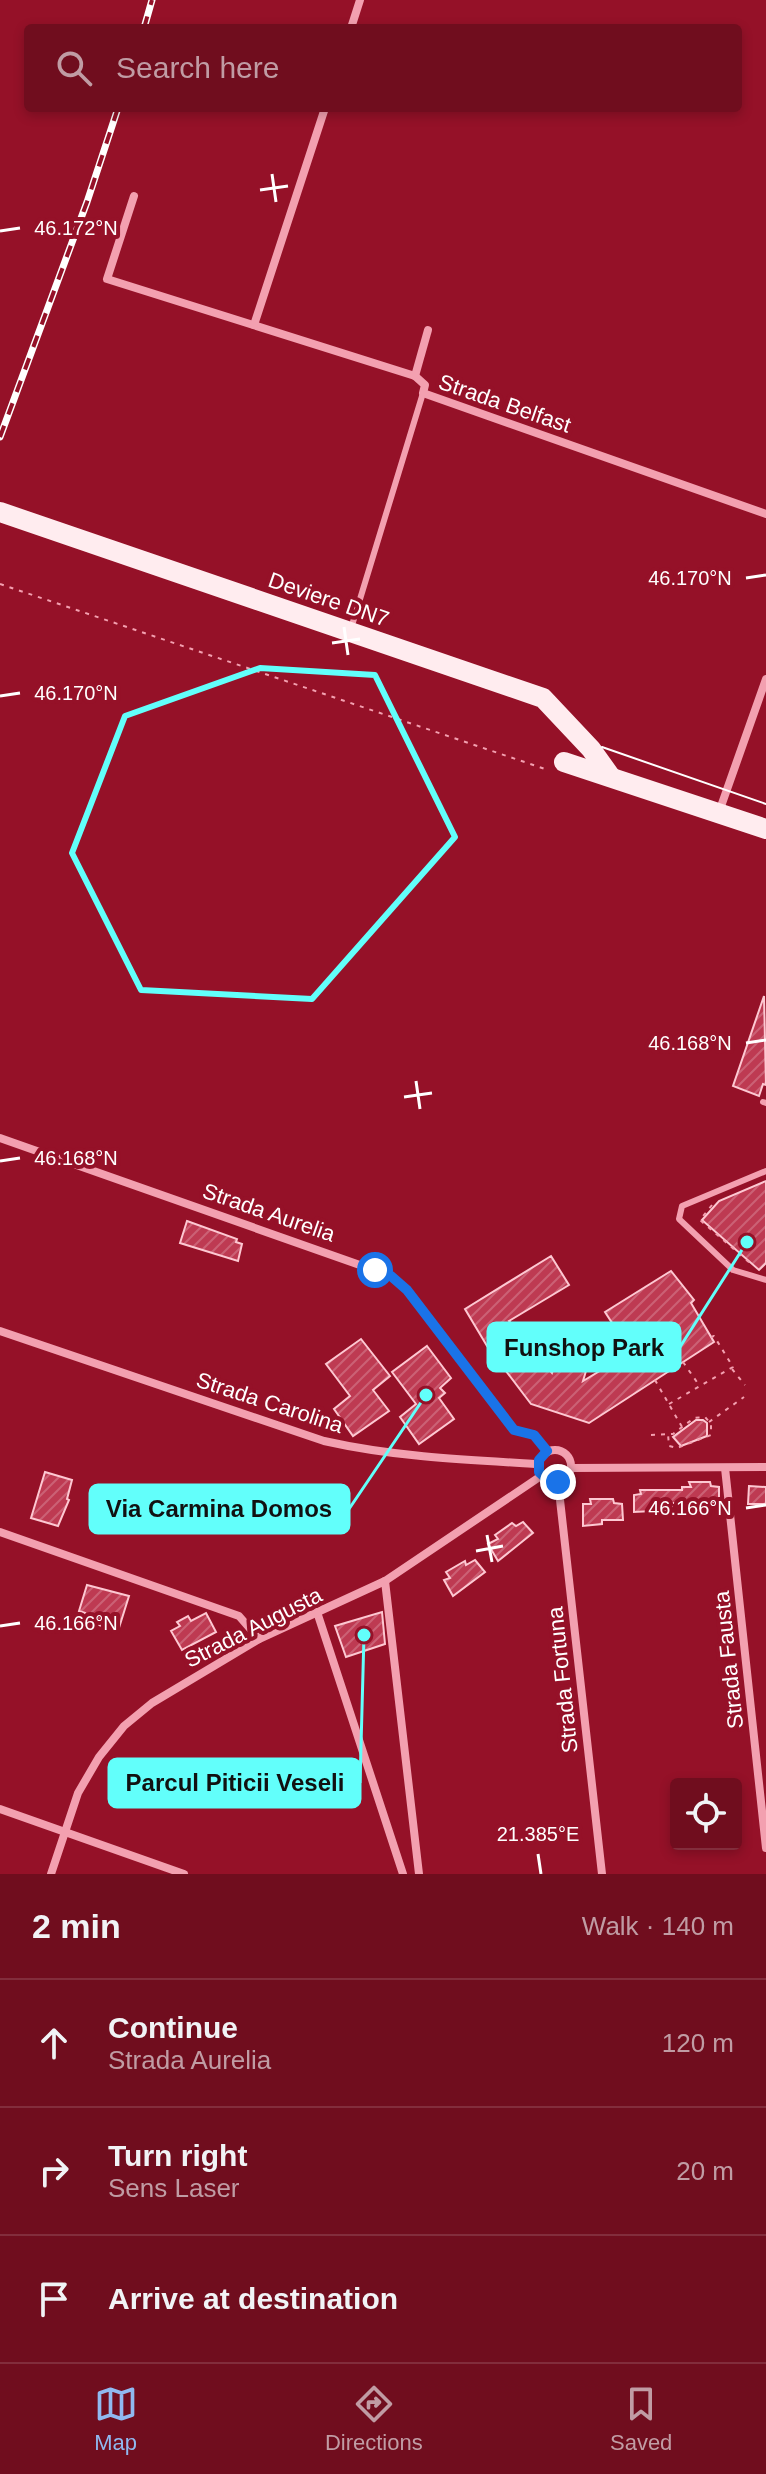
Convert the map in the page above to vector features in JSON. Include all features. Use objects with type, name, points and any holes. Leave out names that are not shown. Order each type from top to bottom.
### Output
[{"type":"main road","name":"Deviere DN7","points":[[0,512],[543,698],[591,749],[611,777]]},
{"type":"main road","points":[[562,768],[611,777],[766,829]]},
{"type":"street","points":[[352,24],[360,0]]},
{"type":"street","points":[[254,325],[324,112]]},
{"type":"street","name":"Strada Belfast","points":[[134,196],[107,279],[415,376],[425,385],[423,393],[766,514]]},
{"type":"street","points":[[415,376],[428,330]]},
{"type":"street","points":[[719,813],[766,679]]},
{"type":"street","name":"Strada Aurelia","points":[[0,1138],[391,1276],[407,1290],[514,1430],[534,1435],[547,1451]]},
{"type":"street","name":"Strada Carolina","points":[[0,1331],[324,1441],[410,1455],[538,1464]]},
{"type":"street","points":[[556,1449],[570,1459],[571,1468],[567,1477],[558,1482],[541,1476],[538,1464],[547,1451],[556,1449]]},
{"type":"street","points":[[571,1468],[766,1467]]},
{"type":"street","name":"Strada Fausta","points":[[725,1468],[766,1848]]},
{"type":"street","name":"Strada Augusta","points":[[51,1874],[78,1793],[99,1757],[124,1726],[152,1703],[259,1639],[385,1581],[541,1476]]},
{"type":"street","name":"Strada Fortuna","points":[[558,1482],[602,1874]]},
{"type":"street","points":[[0,1532],[239,1616],[259,1639]]},
{"type":"street","points":[[385,1581],[419,1874]]},
{"type":"street","points":[[317,1612],[403,1874]]},
{"type":"street","points":[[0,1809],[184,1874]]},
{"type":"lane","points":[[353,622],[423,393]]},
{"type":"lane","points":[[766,1171],[682,1206],[679,1219],[733,1270],[766,1280]]},
{"type":"path","points":[[0,584],[562,768]]},
{"type":"path","points":[[717,1199],[700,1220],[759,1271]]},
{"type":"path","points":[[711,1337],[714,1336],[745,1385]]},
{"type":"path","points":[[683,1362],[700,1386]]},
{"type":"path","points":[[669,1404],[732,1368]]},
{"type":"path","points":[[655,1380],[682,1427]]},
{"type":"path","points":[[709,1422],[744,1397]]},
{"type":"path","points":[[651,1435],[668,1434],[694,1418],[705,1417],[711,1435],[677,1448],[669,1446],[668,1434]]},
{"type":"highlighted area","points":[[260,668],[375,675],[455,837],[312,999],[141,990],[72,853],[125,716]]},
{"type":"building","points":[[764,996],[766,1085],[763,1084],[759,1096],[733,1086]]},
{"type":"building","points":[[766,1181],[766,1263],[759,1270],[702,1220],[719,1201]]},
{"type":"building","points":[[187,1221],[237,1239],[236,1242],[242,1244],[238,1261],[180,1243]]},
{"type":"building","points":[[551,1256],[569,1285],[509,1321],[552,1373],[559,1352],[589,1361],[583,1381],[631,1352],[605,1312],[671,1271],[694,1300],[691,1303],[714,1342],[589,1423],[531,1404],[487,1346],[465,1309]]},
{"type":"building","points":[[361,1339],[390,1376],[373,1390],[389,1411],[353,1436],[334,1409],[350,1396],[326,1364]]},
{"type":"building","points":[[427,1346],[451,1378],[440,1388],[445,1393],[439,1398],[454,1419],[419,1444],[400,1417],[416,1404],[392,1372]]},
{"type":"building","points":[[696,1420],[707,1423],[707,1436],[681,1446],[673,1437]]},
{"type":"building","points":[[45,1472],[72,1480],[69,1500],[58,1526],[31,1518]]},
{"type":"building","points":[[689,1482],[710,1482],[711,1486],[719,1487],[719,1502],[672,1503],[672,1510],[634,1512],[634,1495],[641,1494],[640,1490],[682,1490],[682,1487],[691,1487]]},
{"type":"building","points":[[749,1486],[766,1487],[766,1504],[748,1504]]},
{"type":"building","points":[[590,1499],[613,1499],[614,1503],[622,1504],[623,1520],[602,1520],[602,1524],[583,1526],[583,1504],[591,1504]]},
{"type":"building","points":[[523,1522],[533,1533],[498,1561],[488,1544],[498,1539],[495,1535],[512,1523],[516,1526]]},
{"type":"building","points":[[475,1560],[485,1572],[453,1596],[444,1580],[450,1578],[446,1572],[465,1561],[466,1565]]},
{"type":"building","points":[[87,1585],[129,1596],[118,1631],[83,1620],[85,1613],[79,1611]]},
{"type":"building","points":[[382,1612],[385,1644],[346,1657],[335,1626]]},
{"type":"building","points":[[206,1613],[216,1632],[182,1650],[171,1631],[180,1626],[177,1622],[188,1616],[191,1621]]},
{"type":"tram line","points":[[602,747],[766,804]]},
{"type":"railway","points":[[145,24],[152,0]]},
{"type":"railway","points":[[0,437],[87,202],[117,112]]},
{"type":"place","name":"Funshop Park","points":[[747,1242]]},
{"type":"place","name":"Via Carmina Domos","points":[[426,1395]]},
{"type":"place","name":"Parcul Piticii Veseli","points":[[364,1635]]},
{"type":"route","points":[[375,1270],[391,1276],[407,1290],[514,1430],[534,1435],[547,1451],[538,1464],[541,1476],[558,1482]]}]
